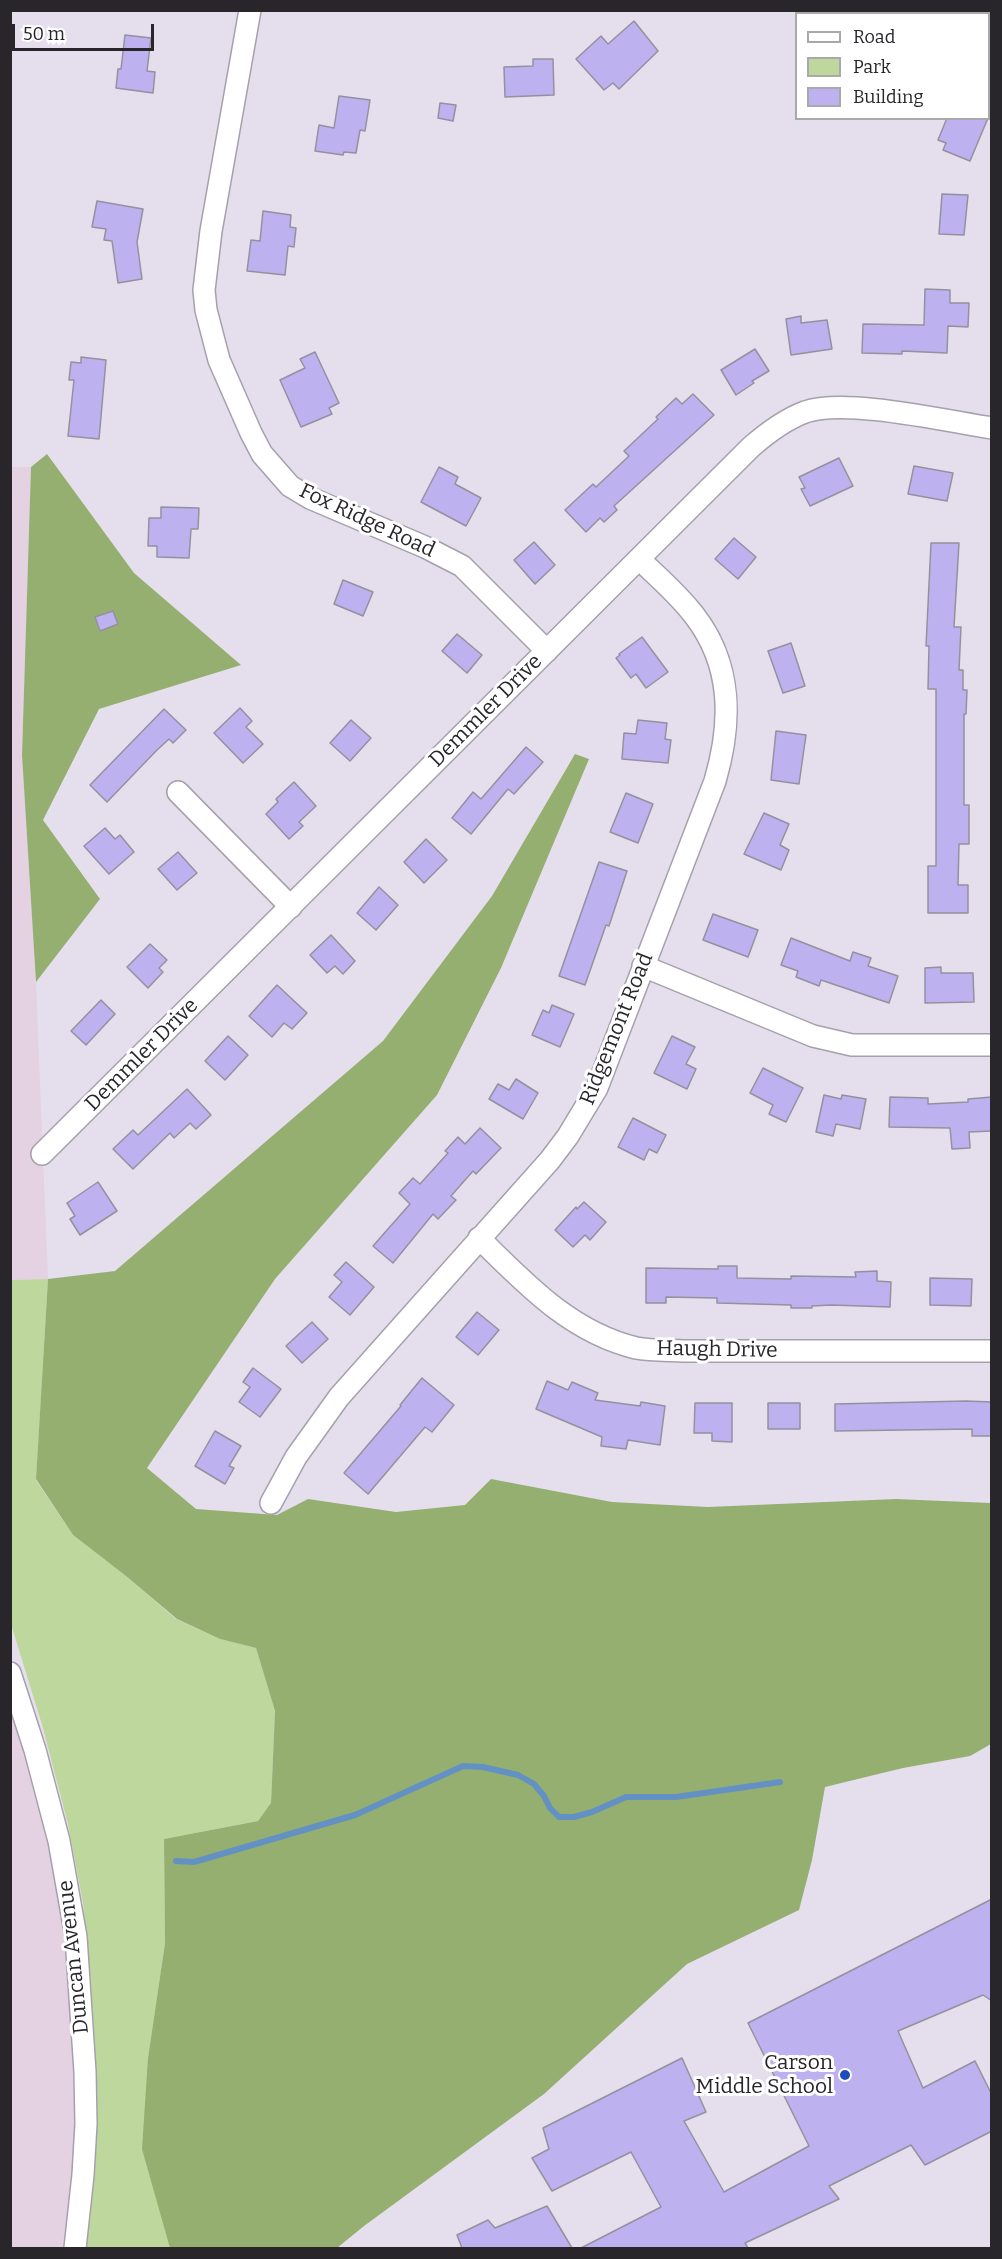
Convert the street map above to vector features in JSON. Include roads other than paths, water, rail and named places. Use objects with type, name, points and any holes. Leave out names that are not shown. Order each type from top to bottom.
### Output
[{"type":"street","name":"Fox Ridge Road","points":[[250,10],[211,231],[204,291],[206,310],[219,360],[251,433],[262,454],[290,486],[317,501],[425,547],[462,566],[547,651]]},
{"type":"street","name":"Demmler Drive","points":[[42,1154],[751,447],[782,423],[805,412],[828,408],[857,409],[992,428]]},
{"type":"street","name":"Ridgemont Road","points":[[271,1503],[296,1457],[339,1397],[550,1160],[597,1088],[715,781],[724,751],[727,707],[724,683],[705,632],[680,599],[639,559]]},
{"type":"street","points":[[178,792],[291,907]]},
{"type":"street","points":[[643,966],[813,1036],[842,1043],[852,1045],[992,1045]]},
{"type":"street","name":"Haugh Drive","points":[[479,1238],[540,1298],[562,1314],[597,1335],[638,1348],[686,1351],[992,1351]]},
{"type":"street","name":"Duncan Avenue","points":[[10,1673],[26,1720],[59,1841],[76,1937],[86,2124],[75,2248]]},
{"type":"waterway","points":[[176,1861],[194,1862],[355,1815],[463,1766],[483,1767],[518,1775],[534,1784],[559,1817],[574,1817],[592,1812],[626,1797],[676,1797],[780,1782]]},
{"type":"place","name":"Carson Middle School","points":[[845,2075]]}]
